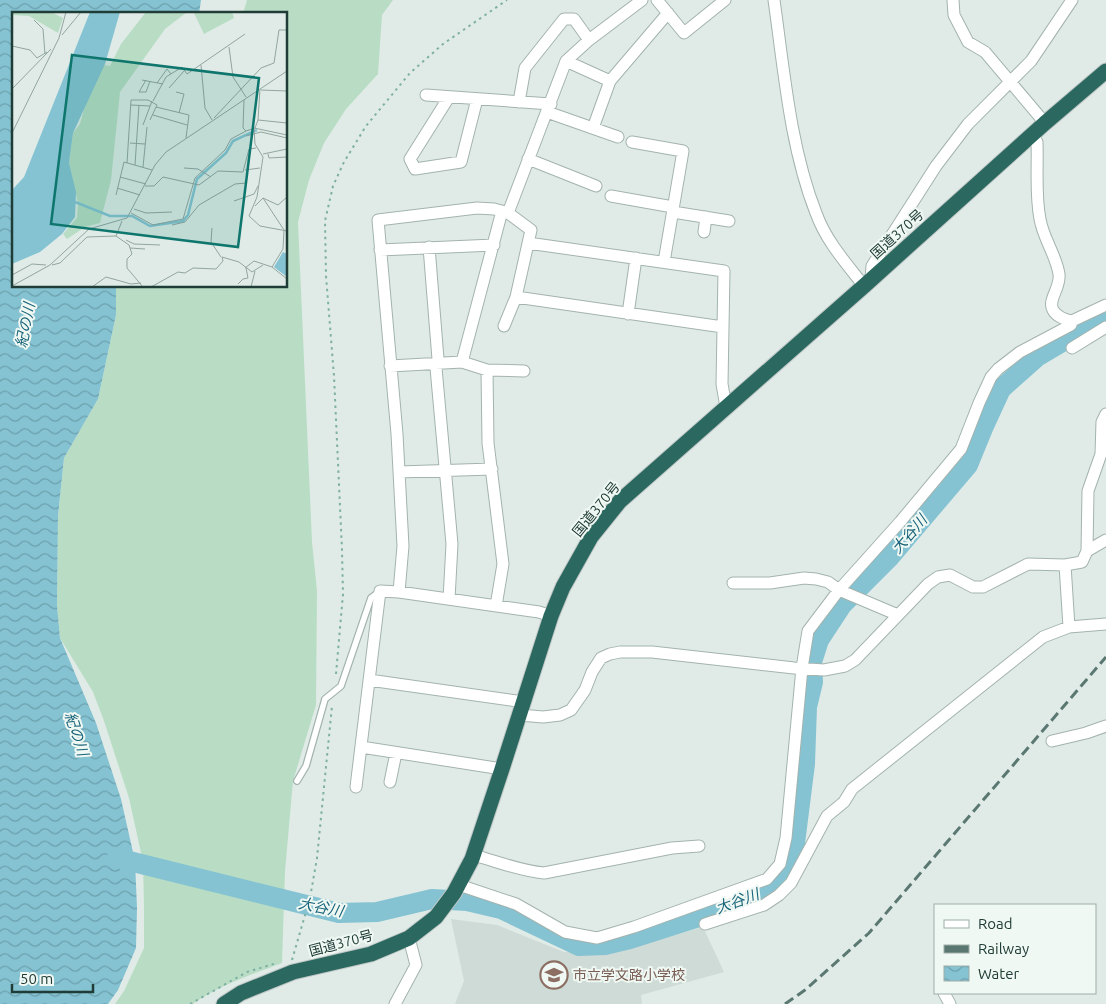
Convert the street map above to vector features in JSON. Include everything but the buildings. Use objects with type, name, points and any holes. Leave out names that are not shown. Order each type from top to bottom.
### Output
[{"type":"highway","name":"国道370号","points":[[224,1004],[241,992],[293,972],[371,954],[409,938],[436,917],[456,889],[473,855],[551,616],[563,587],[591,537],[620,502],[1045,123],[1106,71]]},
{"type":"street","points":[[462,362],[494,244],[505,212],[549,108],[566,60],[642,0]]},
{"type":"street","points":[[657,0],[684,33],[725,0]]},
{"type":"street","points":[[774,0],[794,133],[816,214],[830,242],[868,282]]},
{"type":"street","points":[[953,0],[954,15],[968,42],[985,52],[1045,123]]},
{"type":"street","points":[[868,282],[872,266],[936,166],[968,124],[1032,61],[1072,0]]},
{"type":"street","points":[[592,128],[610,81],[668,13]]},
{"type":"street","points":[[519,102],[524,68],[564,19],[574,19],[589,40]]},
{"type":"street","points":[[566,60],[610,81]]},
{"type":"street","points":[[426,96],[519,102],[549,108],[592,128],[618,137]]},
{"type":"street","points":[[449,97],[410,159],[416,169],[461,162],[477,99]]},
{"type":"street","points":[[1032,135],[1037,142],[1040,221],[1058,269],[1060,281],[1051,304],[1058,316],[1072,321]]},
{"type":"street","points":[[632,142],[683,151],[664,262]]},
{"type":"street","points":[[528,159],[596,186]]},
{"type":"street","points":[[611,196],[729,221]]},
{"type":"street","points":[[399,592],[403,546],[399,472],[378,220],[477,208],[505,212],[531,230],[516,297],[504,326]]},
{"type":"street","points":[[704,232],[706,217]]},
{"type":"street","points":[[528,243],[724,271],[722,384],[726,407]]},
{"type":"street","points":[[380,250],[494,244]]},
{"type":"street","points":[[429,248],[452,544],[449,599]]},
{"type":"street","points":[[628,314],[636,258]]},
{"type":"street","points":[[516,297],[723,327]]},
{"type":"street","points":[[456,889],[516,904],[565,932],[598,938],[767,879],[780,864],[786,838],[802,668],[808,631],[839,590],[900,522],[961,449],[991,377],[1020,352],[1071,325],[1072,321],[1106,305]]},
{"type":"street","points":[[1072,348],[1106,327]]},
{"type":"street","points":[[390,366],[462,362],[487,370],[524,371]]},
{"type":"street","points":[[487,370],[488,443],[503,564],[496,606]]},
{"type":"street","points":[[369,680],[522,708],[543,717],[560,715],[571,710],[585,690],[592,672],[601,658],[620,652],[652,652],[814,669],[836,669],[846,666],[855,660],[938,577],[950,574],[973,587],[983,586],[1028,564],[1065,565],[1082,562],[1087,551],[1088,492],[1101,454],[1102,422],[1106,414]]},
{"type":"street","points":[[399,472],[492,470]]},
{"type":"street","points":[[1087,551],[1106,540]]},
{"type":"street","points":[[1065,565],[1068,627]]},
{"type":"street","points":[[733,583],[770,583],[804,578],[816,579],[828,582],[839,590],[898,615]]},
{"type":"street","points":[[356,787],[380,591],[539,612],[551,616]]},
{"type":"street","points":[[705,924],[764,905],[779,895],[791,883],[827,816],[844,802],[852,789],[1043,637],[1068,627],[1106,624]]},
{"type":"street","points":[[1052,740],[1086,733],[1106,726]]},
{"type":"street","points":[[360,747],[502,770]]},
{"type":"street","points":[[390,782],[396,752]]},
{"type":"street","points":[[473,855],[528,871],[544,872],[672,848],[698,846]]},
{"type":"street","points":[[394,1004],[416,965],[409,938]]},
{"type":"lane","points":[[297,781],[306,766],[325,699],[341,686],[371,598],[380,591]]},
{"type":"path","points":[[293,972],[291,958],[310,898],[317,858],[343,594],[340,478],[326,276],[325,221],[333,186],[344,162],[366,126],[410,73],[444,44],[507,0]]},
{"type":"path","points":[[190,1004],[247,972],[278,963]]},
{"type":"shaded area","points":[[451,919],[497,925],[564,952],[624,950],[703,927],[724,972],[641,995],[642,1004],[455,1004],[464,981]]},
{"type":"green space","points":[[247,0],[393,0],[382,15],[378,74],[346,109],[324,143],[309,180],[298,222],[312,542],[317,591],[316,705],[293,781],[285,871],[282,963],[224,986],[193,1004],[115,1004],[124,991],[144,948],[143,862],[129,798],[104,721],[93,692],[60,638],[57,605],[58,516],[64,458],[98,399],[116,315],[116,288],[288,288],[288,12],[244,12]]},
{"type":"water","name":"紀の川","points":[[0,0],[201,0],[199,12],[12,12],[12,288],[116,288],[116,315],[98,399],[64,458],[58,516],[57,605],[60,638],[96,723],[121,799],[135,861],[137,908],[136,948],[118,990],[108,1004],[0,1004]]},
{"type":"waterway","name":"大谷川","points":[[117,858],[339,913],[377,912],[432,899],[467,901],[501,909],[579,946],[605,945],[630,939],[696,918],[765,891],[787,876],[794,851],[805,764],[807,707],[813,682],[812,662],[819,640],[842,605],[889,558],[968,465],[1001,389],[1037,357],[1074,335],[1106,320]]},
{"type":"railway","points":[[785,1004],[805,990],[869,933],[1106,657]]},
{"type":"place","name":"市立学文路小学校","points":[[554,975]]}]
